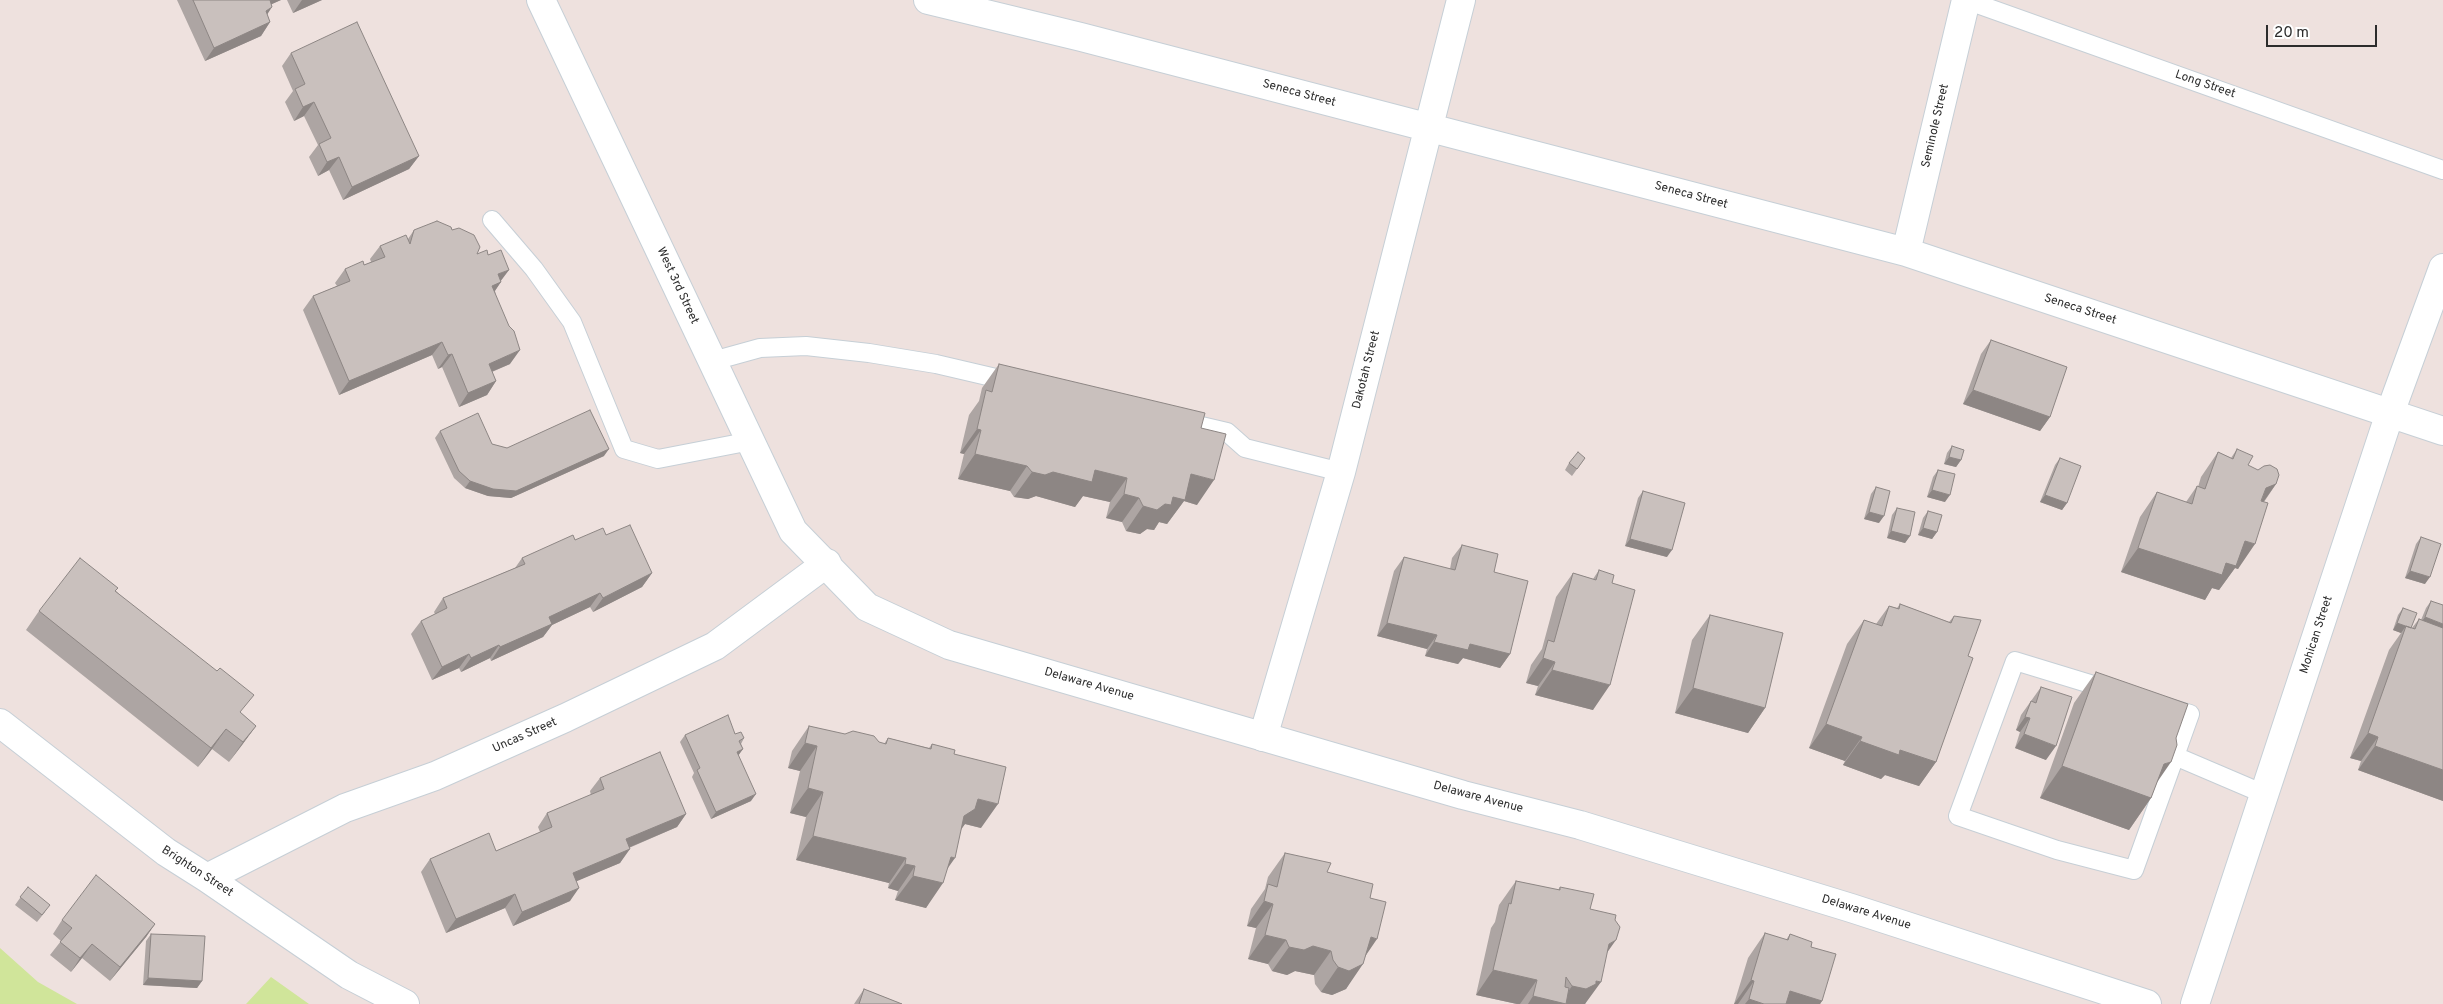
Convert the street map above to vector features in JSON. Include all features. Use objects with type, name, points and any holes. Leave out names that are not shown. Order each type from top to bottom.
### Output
[{"type":"street","name":"West 3rd Street","points":[[541,0],[793,531],[826,563]]},
{"type":"street","name":"Seneca Street","points":[[928,0],[1081,37],[1906,252],[2443,431]]},
{"type":"street","name":"Dakotah Street","points":[[1263,737],[1341,472],[1461,0]]},
{"type":"street","name":"Seminole Street","points":[[1906,252],[1966,0]]},
{"type":"street","name":"Mohican Street","points":[[2195,1004],[2390,413],[2443,268]]},
{"type":"street","name":"Delaware Avenue","points":[[826,563],[867,607],[949,645],[1463,795],[1588,828],[1851,908],[2147,1004]]},
{"type":"street","name":"Uncas Street","points":[[207,878],[345,808],[444,772],[565,718],[715,646],[826,563]]},
{"type":"street","name":"Brighton Street","points":[[0,723],[166,852],[349,975],[404,1004]]},
{"type":"lane","name":"Long Street","points":[[1966,0],[2443,170]]},
{"type":"lane","points":[[492,220],[534,269],[572,322],[624,449],[658,459],[751,441]]},
{"type":"lane","points":[[713,361],[760,348],[806,346],[869,353],[936,364],[1033,386]]},
{"type":"lane","points":[[1159,416],[1227,432],[1245,448],[1341,472]]},
{"type":"lane","points":[[2126,695],[2014,661],[1958,816],[2057,850],[2134,870],[2190,714],[2144,700]]},
{"type":"lane","points":[[2175,756],[2264,794]]},
{"type":"green space","points":[[0,948],[38,982],[77,1004],[0,1004]]},
{"type":"green space","points":[[271,977],[309,1004],[246,1004]]},
{"type":"building","points":[[193,0],[270,0],[272,7],[266,11],[270,22],[214,48]]},
{"type":"building","points":[[357,22],[419,156],[352,187],[339,157],[327,162],[319,144],[331,138],[314,102],[303,107],[295,89],[305,84],[291,53]]},
{"type":"building","points":[[437,221],[451,227],[452,230],[459,228],[474,235],[480,247],[477,254],[487,250],[488,255],[501,250],[509,270],[498,274],[501,282],[492,286],[509,326],[514,331],[520,350],[489,364],[496,381],[468,393],[452,354],[448,355],[442,342],[349,381],[313,296],[350,281],[345,269],[363,261],[364,265],[385,257],[380,246],[406,235],[410,244],[414,230]]},
{"type":"building","points":[[1991,340],[2067,367],[2050,417],[1973,390]]},
{"type":"building","points":[[999,364],[1205,413],[1201,428],[1226,434],[1214,480],[1191,474],[1185,500],[1173,497],[1171,505],[1165,504],[1157,510],[1143,506],[1139,498],[1124,494],[1127,478],[1095,470],[1092,482],[1053,472],[1045,475],[1032,472],[1027,466],[975,454],[981,430],[977,429],[986,390],[992,392]]},
{"type":"building","points":[[590,410],[609,449],[516,491],[493,489],[470,481],[459,471],[440,431],[478,413],[492,444],[507,448]]},
{"type":"building","points":[[1952,446],[1964,450],[1961,460],[1949,457]]},
{"type":"building","points":[[2237,449],[2253,456],[2248,465],[2258,470],[2270,465],[2277,469],[2279,475],[2276,484],[2266,488],[2261,501],[2268,503],[2255,544],[2245,541],[2236,566],[2226,563],[2222,575],[2138,548],[2157,492],[2192,504],[2197,486],[2205,489],[2218,452],[2233,459]]},
{"type":"building","points":[[1578,452],[1585,458],[1577,469],[1569,463]]},
{"type":"building","points":[[2060,458],[2081,466],[2067,503],[2045,495]]},
{"type":"building","points":[[1938,470],[1955,474],[1950,495],[1932,490]]},
{"type":"building","points":[[1876,487],[1890,491],[1884,516],[1869,512]]},
{"type":"building","points":[[1643,491],[1685,503],[1672,550],[1630,539]]},
{"type":"building","points":[[1897,508],[1915,512],[1910,536],[1891,531]]},
{"type":"building","points":[[1928,511],[1942,515],[1937,532],[1923,528]]},
{"type":"building","points":[[630,525],[652,573],[603,598],[600,593],[549,617],[552,624],[500,647],[499,645],[471,658],[469,654],[442,667],[421,621],[447,608],[443,598],[525,564],[522,558],[573,535],[575,540],[603,528],[606,535]]},
{"type":"building","points":[[2421,537],[2441,544],[2430,577],[2410,571]]},
{"type":"building","points":[[1462,545],[1498,554],[1494,572],[1528,581],[1510,654],[1470,644],[1468,650],[1434,642],[1437,635],[1387,623],[1404,557],[1455,570]]},
{"type":"building","points":[[80,558],[118,588],[115,591],[217,671],[220,668],[254,695],[240,712],[256,726],[243,742],[226,729],[211,748],[39,611]]},
{"type":"building","points":[[1599,570],[1614,575],[1612,583],[1635,590],[1610,685],[1552,670],[1555,662],[1543,658],[1548,640],[1554,642],[1573,573],[1596,580]]},
{"type":"building","points":[[2431,601],[2443,605],[2443,624],[2425,617]]},
{"type":"building","points":[[1900,604],[1951,623],[1954,616],[1981,620],[1968,656],[1973,658],[1936,762],[1900,750],[1899,755],[1860,741],[1862,737],[1826,724],[1864,620],[1882,626],[1889,606],[1899,609]]},
{"type":"building","points":[[2403,608],[2417,613],[2411,628],[2397,623]]},
{"type":"building","points":[[1710,615],[1783,633],[1765,708],[1693,688]]},
{"type":"building","points":[[2419,619],[2443,628],[2443,770],[2375,746],[2378,737],[2368,733],[2406,626],[2415,629]]},
{"type":"building","points":[[2096,672],[2188,704],[2176,738],[2177,745],[2171,762],[2164,764],[2151,798],[2062,766]]},
{"type":"building","points":[[2041,687],[2072,697],[2056,746],[2024,734],[2030,718],[2025,717],[2031,701],[2036,703]]},
{"type":"building","points":[[728,715],[735,734],[741,732],[744,738],[739,741],[743,749],[737,752],[756,794],[716,812],[697,770],[700,768],[685,735]]},
{"type":"building","points":[[809,726],[845,734],[853,731],[874,736],[879,742],[886,744],[888,738],[931,749],[932,744],[955,750],[954,754],[1006,767],[998,804],[978,799],[975,809],[964,816],[955,858],[951,857],[943,883],[913,876],[915,866],[905,864],[906,858],[813,836],[823,792],[808,788],[817,746],[805,743]]},
{"type":"building","points":[[660,752],[686,814],[626,839],[630,849],[573,873],[579,888],[522,912],[515,894],[456,919],[430,859],[489,833],[496,851],[552,827],[547,813],[604,789],[600,778]]},
{"type":"building","points":[[1285,853],[1331,863],[1327,872],[1373,884],[1370,898],[1386,902],[1377,939],[1371,937],[1363,964],[1349,971],[1338,967],[1333,960],[1331,951],[1313,946],[1304,950],[1289,947],[1286,940],[1265,935],[1273,904],[1264,901],[1268,884],[1277,887]]},
{"type":"building","points":[[96,875],[155,924],[120,967],[92,944],[80,958],[60,942],[72,928],[62,920]]},
{"type":"building","points":[[1516,881],[1560,890],[1560,887],[1594,894],[1590,909],[1616,915],[1615,920],[1620,927],[1616,940],[1609,944],[1601,982],[1596,981],[1596,984],[1586,989],[1572,986],[1566,977],[1565,987],[1569,988],[1566,1004],[1533,996],[1537,980],[1493,970]]},
{"type":"building","points":[[28,887],[50,905],[42,915],[20,897]]},
{"type":"building","points":[[1765,933],[1788,940],[1790,934],[1812,942],[1811,947],[1836,954],[1822,1001],[1790,991],[1786,1004],[1764,1004],[1749,999],[1754,981],[1751,980]]},
{"type":"building","points":[[151,934],[205,936],[202,981],[148,978]]},
{"type":"building","points":[[864,989],[902,1004],[859,1004]]}]
